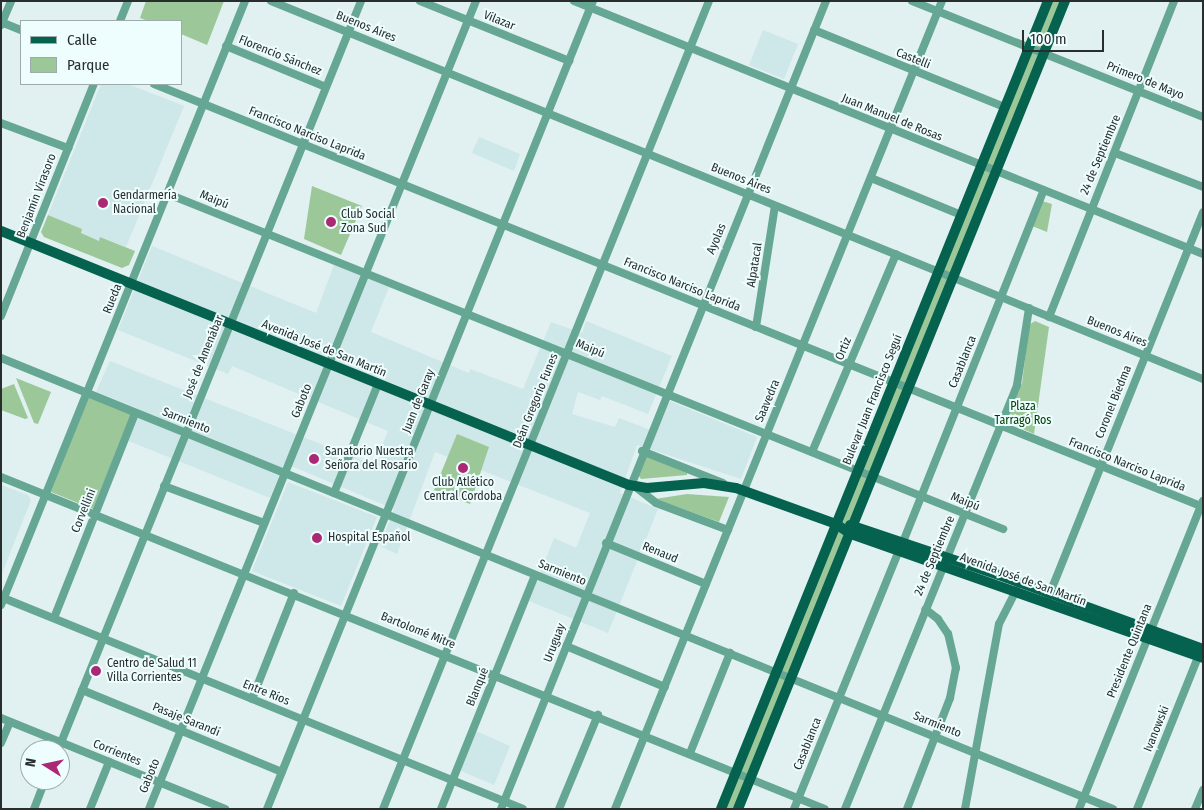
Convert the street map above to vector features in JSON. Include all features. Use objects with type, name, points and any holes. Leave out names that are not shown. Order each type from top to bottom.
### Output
[{"type":"main road","name":"Bulevar Juan Francisco Seguí","points":[[721,809],[980,165],[1048,1]]},
{"type":"main road","points":[[738,809],[853,530],[1065,1]]},
{"type":"main road","name":"Avenida José de San Martín","points":[[1,231],[633,487],[704,483],[730,486],[744,490],[853,530],[944,560],[1201,651]]},
{"type":"main road","name":"Avenida José de San Martín","points":[[944,560],[1016,590],[1048,597]]},
{"type":"street","points":[[11,1],[2,23],[20,30]]},
{"type":"street","points":[[120,20],[128,1]]},
{"type":"street","name":"Rueda","points":[[2,600],[245,1]]},
{"type":"street","name":"Buenos Aires","points":[[271,1],[1203,378]]},
{"type":"street","points":[[294,10],[298,1]]},
{"type":"street","name":"José de Amenábar","points":[[62,740],[361,1]]},
{"type":"street","name":"Vilazar","points":[[420,1],[569,61]]},
{"type":"street","name":"Gaboto","points":[[149,809],[476,1]]},
{"type":"street","name":"Juan Manuel de Rosas","points":[[574,1],[591,5],[790,89],[1203,254]]},
{"type":"street","name":"Deán Gregorio Funes","points":[[384,809],[709,1]]},
{"type":"street","name":"Ayolas","points":[[633,487],[642,451],[826,1]]},
{"type":"street","name":"Primero de Mayo","points":[[912,1],[1203,117]]},
{"type":"street","name":"Saavedra","points":[[615,809],[942,1]]},
{"type":"street","name":"24 de Septiembre","points":[[1049,316],[1140,91],[1174,1]]},
{"type":"street","name":"Juan de Garay","points":[[267,809],[591,5]]},
{"type":"street","name":"Castelli","points":[[814,30],[913,72],[1005,107]]},
{"type":"street","name":"Florencio Sánchez","points":[[226,46],[326,87]]},
{"type":"street","name":"Benjamín Virasoro","points":[[1,316],[94,85]]},
{"type":"street","name":"Francisco Narciso Laprida","points":[[156,85],[1100,467],[1202,505]]},
{"type":"street","points":[[1,123],[68,148]]},
{"type":"street","points":[[1115,153],[1203,187]]},
{"type":"street","points":[[870,178],[961,216]]},
{"type":"street","name":"Casablanca","points":[[794,809],[1044,190]]},
{"type":"street","name":"Maipú","points":[[168,194],[568,352],[1003,529]]},
{"type":"street","name":"Alpatacal","points":[[756,327],[775,206]]},
{"type":"street","name":"Coronel Biedma","points":[[1048,597],[1203,212]]},
{"type":"street","name":"Ortiz","points":[[812,452],[896,254]]},
{"type":"street","name":"24 de Septiembre","points":[[845,809],[944,560],[965,514],[1017,385],[1029,308]]},
{"type":"street","name":"Sarmiento","points":[[1,358],[1113,809]]},
{"type":"street","points":[[334,493],[378,384]]},
{"type":"street","name":"Corvellini","points":[[54,618],[135,412]]},
{"type":"street","name":"Avenida José de San Martín","points":[[642,451],[730,486]]},
{"type":"street","name":"Bartolomé Mitre","points":[[1,477],[547,694],[825,809]]},
{"type":"street","points":[[164,486],[264,523]]},
{"type":"street","name":"Avenida José de San Martín","points":[[633,487],[656,503],[728,530]]},
{"type":"street","name":"Uruguay","points":[[502,805],[606,543],[633,487]]},
{"type":"street","name":"Presidente Quintana","points":[[1079,809],[1202,505]]},
{"type":"street","name":"Renaud","points":[[606,543],[706,584]]},
{"type":"street","name":"Blanqué","points":[[441,809],[535,575]]},
{"type":"street","points":[[965,809],[999,624],[1016,590]]},
{"type":"street","points":[[252,699],[294,593]]},
{"type":"street","name":"Entre Ríos","points":[[2,600],[103,637],[453,780],[502,805],[523,809]]},
{"type":"street","points":[[907,809],[936,737],[954,685],[956,668],[948,634],[938,619],[925,609]]},
{"type":"street","points":[[566,646],[664,687]]},
{"type":"street","name":"Ivanowski","points":[[1137,809],[1201,651]]},
{"type":"street","points":[[690,753],[730,653]]},
{"type":"street","name":"Pasaje Sarandí","points":[[82,690],[282,772]]},
{"type":"street","points":[[560,809],[598,715]]},
{"type":"street","name":"Corrientes","points":[[1,718],[56,740]]},
{"type":"street","points":[[1,743],[10,722]]},
{"type":"street","name":"Corrientes","points":[[70,746],[160,782],[206,805],[225,809]]},
{"type":"street","points":[[90,809],[110,762]]},
{"type":"street","points":[[34,809],[42,790]]},
{"type":"street","points":[[1195,809],[1203,790]]},
{"type":"shaded area","points":[[763,30],[798,44],[784,79],[749,65]]},
{"type":"shaded area","points":[[101,85],[131,85],[184,106],[126,247],[101,237],[99,241],[80,233],[82,229],[48,215]]},
{"type":"shaded area","points":[[479,137],[520,154],[514,171],[472,153]]},
{"type":"shaded area","points":[[152,246],[316,313],[334,265],[389,287],[371,332],[469,373],[470,369],[523,389],[551,322],[582,333],[586,321],[672,356],[648,414],[602,396],[600,400],[578,392],[572,414],[615,427],[619,418],[656,432],[670,401],[757,437],[741,479],[637,445],[620,493],[658,509],[608,633],[529,601],[554,538],[576,548],[590,513],[435,452],[397,554],[380,546],[394,509],[284,463],[270,498],[126,440],[139,409],[96,392],[110,361],[374,465],[388,431],[232,366],[228,374],[118,330]]},
{"type":"shaded area","name":"Hospital Español","points":[[288,482],[377,517],[341,606],[252,571]]},
{"type":"shaded area","points":[[1,485],[28,495],[31,500],[1,576]]},
{"type":"shaded area","points":[[476,731],[510,746],[494,785],[459,770]]},
{"type":"green space","points":[[146,1],[224,1],[207,45],[182,34],[182,20],[145,20],[140,18]]},
{"type":"green space","points":[[1048,1],[1065,1],[738,809],[721,809]]},
{"type":"green space","name":"Club Social Zona Sud","points":[[312,186],[362,206],[341,255],[304,239]]},
{"type":"green space","points":[[1042,201],[1052,204],[1047,232],[1032,226]]},
{"type":"green space","points":[[48,215],[82,229],[81,233],[99,241],[100,237],[135,251],[129,265],[122,268],[44,237],[41,232]]},
{"type":"green space","name":"Plaza Tarragó Ros","points":[[1035,321],[1049,327],[1034,434],[1006,421],[1022,384],[1029,325]]},
{"type":"green space","points":[[16,378],[51,392],[38,424],[34,423]]},
{"type":"green space","points":[[14,384],[28,418],[25,419],[1,410],[1,389]]},
{"type":"green space","points":[[89,396],[131,414],[93,509],[51,492]]},
{"type":"green space","name":"Club Atlético Central Cordoba","points":[[457,434],[489,447],[470,504],[434,490]]},
{"type":"green space","points":[[646,456],[687,473],[687,475],[641,479],[638,475]]},
{"type":"green space","points":[[687,494],[729,497],[719,522],[655,499]]},
{"type":"place","name":"Gendarmería Nacional","points":[[103,203]]},
{"type":"place","name":"Club Social Zona Sud","points":[[331,222]]},
{"type":"place","name":"Sanatorio Nuestra Señora del Rosario","points":[[314,459]]},
{"type":"place","name":"Club Atlético Central Cordoba","points":[[463,468]]},
{"type":"place","name":"Hospital Español","points":[[317,538]]},
{"type":"place","name":"Centro de Salud 11 Villa Corrientes","points":[[96,671]]}]
